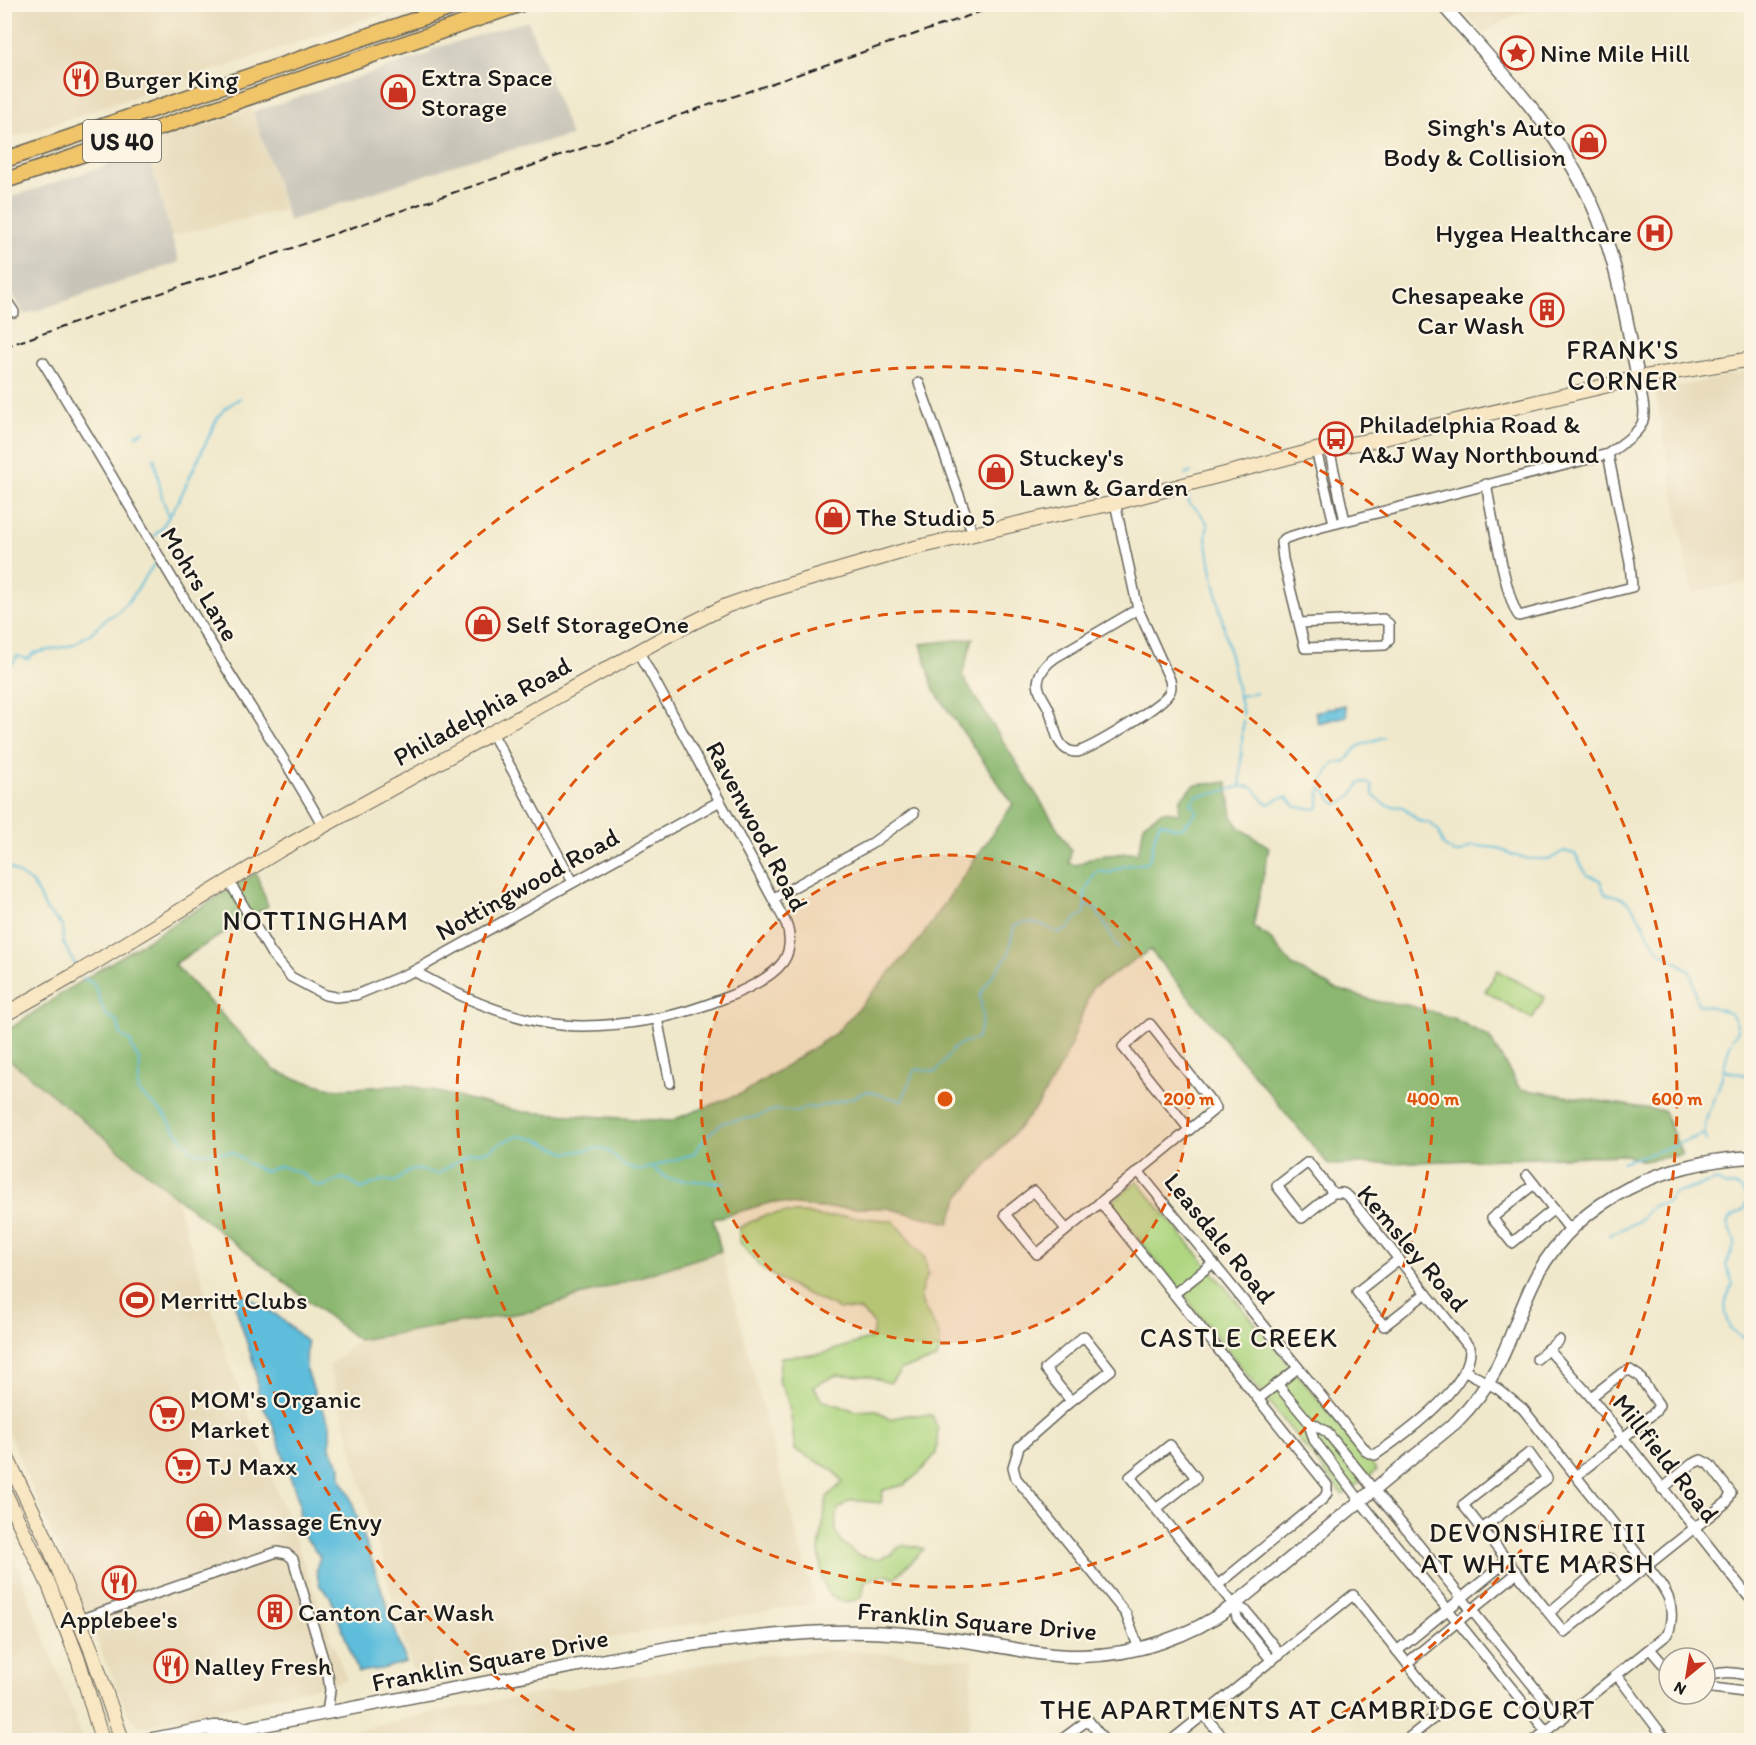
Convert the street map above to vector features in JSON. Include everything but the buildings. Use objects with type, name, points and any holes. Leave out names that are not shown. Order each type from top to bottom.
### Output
[{"type":"highway","name":"US 40","points":[[4,160],[462,4]]},
{"type":"highway","name":"US 40","points":[[4,181],[520,4]]},
{"type":"main road","name":"Philadelphia Road","points":[[4,1015],[322,826],[694,621],[726,606],[768,591],[896,553],[1115,503],[1323,449],[1380,439],[1638,378],[1752,359]]},
{"type":"main road","points":[[4,1452],[45,1536],[80,1620],[122,1740]]},
{"type":"main road","points":[[4,1491],[49,1585],[79,1662],[102,1740]]},
{"type":"street","points":[[1299,623],[1383,619],[1389,624],[1389,640],[1385,645],[1305,648],[1281,552],[1281,542],[1286,538],[1608,454],[1643,424],[1645,412],[1613,259],[1601,225],[1576,172],[1542,120],[1442,4]]},
{"type":"street","points":[[4,297],[14,312]]},
{"type":"street","name":"Mohrs Lane","points":[[43,362],[216,652],[282,755],[322,826]]},
{"type":"street","points":[[919,383],[973,534]]},
{"type":"street","points":[[1323,449],[1345,521]]},
{"type":"street","points":[[1323,449],[1334,524]]},
{"type":"street","points":[[1486,484],[1508,588],[1515,612],[1519,616],[1602,596],[1632,587],[1630,563],[1608,454]]},
{"type":"street","points":[[1115,503],[1138,609],[1171,685],[1169,693],[1152,709],[1096,744],[1077,752],[1067,749],[1056,735],[1050,713],[1040,692],[1038,685],[1041,673],[1047,663],[1056,657],[1138,609]]},
{"type":"street","name":"Ravenwood Road","points":[[414,971],[440,986],[504,1011],[547,1023],[597,1025],[657,1018],[728,996],[765,978],[781,964],[790,947],[789,931],[774,898],[639,652]]},
{"type":"street","points":[[492,734],[573,882]]},
{"type":"street","name":"Nottingwood Road","points":[[229,881],[282,968],[315,991],[336,997],[356,995],[414,971],[720,801]]},
{"type":"street","points":[[774,898],[861,850],[914,813]]},
{"type":"street","points":[[657,1018],[670,1083]]},
{"type":"street","points":[[1066,1229],[1034,1191],[1005,1214],[1036,1254],[1216,1108],[1150,1024],[1123,1047],[1190,1129]]},
{"type":"street","name":"Franklin Square Drive","points":[[210,1740],[253,1727],[673,1647],[781,1635],[868,1632],[931,1637],[1068,1656],[1094,1656],[1139,1649],[1184,1634],[1234,1605],[1445,1433],[1466,1411],[1488,1382],[1497,1367],[1537,1275],[1553,1251],[1571,1231],[1608,1200],[1660,1173],[1707,1161],[1752,1157]]},
{"type":"street","name":"Kemsley Road","points":[[1333,1193],[1308,1161],[1277,1186],[1302,1218],[1333,1193],[1343,1192],[1349,1197],[1470,1347],[1470,1358],[1464,1370]]},
{"type":"street","name":"Leasdale Road","points":[[1138,1171],[1367,1452],[1375,1455],[1412,1426],[1441,1400],[1464,1370]]},
{"type":"street","points":[[1527,1175],[1571,1231]]},
{"type":"street","points":[[1534,1184],[1492,1218],[1512,1244],[1554,1209]]},
{"type":"street","points":[[1100,1202],[1327,1485],[1324,1498],[1218,1584]]},
{"type":"street","points":[[1399,1259],[1356,1292],[1384,1326],[1426,1293]]},
{"type":"street","points":[[1174,1294],[1213,1263]]},
{"type":"street","points":[[1071,1401],[1045,1369],[1084,1336],[1111,1370],[1071,1401],[1019,1447],[1013,1467],[1016,1478],[1126,1614],[1139,1649]]},
{"type":"street","points":[[1536,1359],[1558,1340]]},
{"type":"street","name":"Millfield Road","points":[[1548,1348],[1591,1397],[1748,1596]]},
{"type":"street","points":[[1258,1399],[1298,1368]]},
{"type":"street","points":[[1464,1370],[1488,1382],[1523,1409],[1647,1566],[1663,1587],[1671,1603],[1672,1614],[1668,1634],[1535,1740]]},
{"type":"street","points":[[1576,1476],[1659,1407],[1658,1401],[1630,1370],[1622,1373],[1591,1397]]},
{"type":"street","points":[[1277,1384],[1308,1421],[1327,1432],[1561,1720]]},
{"type":"street","points":[[1308,1421],[1314,1440],[1361,1502],[1546,1731]]},
{"type":"street","points":[[1156,1509],[1196,1478],[1170,1445],[1130,1476],[1156,1509],[1218,1584],[1234,1605],[1237,1618],[1272,1661]]},
{"type":"street","points":[[1482,1530],[1547,1478],[1530,1453],[1463,1505],[1482,1530],[1564,1632],[1729,1500],[1731,1490],[1710,1465],[1701,1460],[1692,1464],[1662,1489]]},
{"type":"street","points":[[80,1620],[278,1552],[287,1554],[293,1559],[328,1675],[330,1690],[327,1714]]},
{"type":"street","points":[[1549,1613],[1611,1559],[1627,1580]]},
{"type":"street","points":[[1397,1651],[1508,1561]]},
{"type":"street","points":[[1407,1663],[1517,1573]]},
{"type":"street","points":[[1172,1740],[1353,1595],[1444,1710],[1406,1740]]},
{"type":"street","points":[[1234,1605],[1246,1611],[1280,1654]]},
{"type":"street","points":[[1650,1648],[1657,1656]]},
{"type":"street","points":[[1717,1673],[1752,1676]]},
{"type":"street","points":[[1617,1675],[1666,1740]]},
{"type":"street","points":[[1717,1689],[1752,1693]]},
{"type":"street","points":[[1204,1715],[1225,1740]]},
{"type":"street","points":[[1061,1740],[1088,1720],[1104,1740]]},
{"type":"street","name":"Franklin Square Drive","points":[[148,1740],[214,1727],[253,1727]]},
{"type":"shaded area","points":[[5,4],[410,4],[410,5],[5,140]]},
{"type":"shaded area","points":[[1460,5],[1551,5],[1516,14],[1483,34]]},
{"type":"shaded area","points":[[528,21],[571,136],[475,158],[289,221],[253,112],[428,54],[432,49]]},
{"type":"shaded area","points":[[252,109],[284,210],[171,236],[145,145]]},
{"type":"shaded area","points":[[147,152],[179,262],[24,315],[5,282],[5,199]]},
{"type":"shaded area","points":[[1751,371],[1751,581],[1692,593],[1655,391]]},
{"type":"shaded area","points":[[4,1056],[175,1196],[227,1356],[347,1680],[141,1727],[127,1712],[5,1424]]},
{"type":"shaded area","points":[[721,1251],[815,1603],[628,1635],[452,1669],[412,1670],[329,1366],[358,1340],[532,1311]]},
{"type":"shaded area","points":[[5,1534],[74,1714],[83,1740],[5,1740]]},
{"type":"shaded area","points":[[847,1650],[973,1660],[968,1740],[311,1740],[442,1711],[748,1656]]},
{"type":"green space","points":[[973,638],[962,676],[1071,850],[1069,863],[1076,865],[1097,856],[1138,852],[1144,823],[1163,811],[1179,813],[1180,799],[1195,785],[1227,782],[1232,816],[1240,828],[1269,847],[1253,927],[1269,937],[1292,965],[1333,988],[1379,1002],[1407,1005],[1453,1018],[1489,1037],[1520,1089],[1664,1111],[1682,1155],[1643,1161],[1625,1155],[1329,1165],[1150,950],[1092,988],[1067,1054],[1039,1104],[960,1196],[949,1223],[887,1208],[820,1208],[773,1202],[713,1219],[721,1251],[532,1311],[358,1340],[175,1196],[5,1056],[4,1033],[73,986],[256,873],[268,906],[174,964],[274,1070],[293,1078],[335,1089],[407,1085],[523,1112],[670,1121],[745,1092],[836,1033],[921,938],[1013,804],[934,690],[921,644]]},
{"type":"green space","points":[[1498,970],[1545,997],[1532,1019],[1485,991]]},
{"type":"green space","points":[[1137,1181],[1377,1470],[1343,1495],[1110,1203]]},
{"type":"green space","points":[[784,1213],[893,1221],[925,1258],[928,1275],[921,1295],[922,1302],[940,1340],[937,1359],[902,1369],[890,1383],[869,1376],[836,1375],[814,1386],[821,1400],[856,1411],[876,1410],[889,1419],[907,1415],[932,1415],[938,1430],[936,1454],[919,1473],[904,1485],[883,1490],[881,1503],[851,1500],[838,1509],[835,1531],[843,1543],[857,1555],[877,1559],[893,1554],[903,1545],[924,1549],[895,1578],[887,1574],[865,1581],[862,1596],[856,1600],[843,1602],[830,1596],[822,1579],[819,1550],[827,1497],[843,1482],[833,1470],[795,1450],[789,1405],[778,1381],[781,1357],[821,1354],[872,1338],[874,1324],[860,1310],[839,1309],[794,1288],[764,1270],[739,1241],[739,1228],[762,1216]]},
{"type":"water","points":[[1345,705],[1347,716],[1318,723],[1315,712]]},
{"type":"water","points":[[243,1294],[278,1316],[307,1342],[306,1368],[316,1397],[330,1424],[330,1449],[341,1467],[341,1479],[349,1493],[406,1662],[382,1669],[358,1672],[330,1596],[320,1586],[316,1569],[320,1557],[300,1530],[299,1502],[271,1420],[259,1400],[256,1371],[234,1302]]},
{"type":"waterway","points":[[154,536],[179,500],[217,419],[224,409],[240,398]]},
{"type":"waterway","points":[[136,435],[144,431]]},
{"type":"waterway","points":[[154,457],[162,497],[169,517]]},
{"type":"waterway","points":[[1185,475],[1191,472]]},
{"type":"waterway","points":[[1188,497],[1190,505],[1198,510],[1208,524],[1206,536],[1211,568],[1243,715]]},
{"type":"waterway","points":[[4,670],[14,662],[17,656],[28,659],[34,653],[73,645],[91,633],[119,611],[131,598],[155,563]]},
{"type":"waterway","points":[[1239,696],[1256,693]]},
{"type":"waterway","points":[[1240,787],[1243,720]]},
{"type":"waterway","points":[[1220,792],[1247,786],[1254,789],[1268,804],[1287,797],[1296,807],[1316,809],[1319,806],[1322,783],[1334,763],[1346,761],[1358,747],[1383,737]]},
{"type":"waterway","points":[[1321,790],[1326,791],[1332,801],[1338,804],[1351,796],[1360,783],[1372,785],[1373,795],[1377,799],[1387,805],[1403,807],[1419,821],[1430,823],[1439,831],[1443,845],[1455,853],[1477,846],[1498,848],[1530,859],[1550,859],[1564,851],[1575,854],[1587,875],[1600,880],[1605,894],[1626,900],[1633,907],[1660,951],[1690,972],[1698,1004],[1723,1010],[1733,1017],[1738,1030],[1732,1039]]},
{"type":"waterway","points":[[83,978],[94,984],[105,1014],[117,1021],[121,1035],[131,1042],[140,1065],[139,1092],[166,1116],[194,1153],[232,1152],[263,1171],[280,1166],[301,1173],[317,1186],[324,1186],[343,1178],[361,1189],[383,1180],[395,1182],[407,1172],[415,1169],[438,1174],[470,1153],[489,1151],[517,1136],[536,1139],[566,1153],[601,1148],[626,1167],[642,1170],[693,1154],[709,1134],[724,1122],[756,1117],[774,1110],[797,1112],[806,1107],[814,1108],[852,1098],[867,1091],[902,1101],[914,1071],[919,1069],[936,1072],[954,1048],[964,1042],[975,1040],[978,1036],[983,1018],[980,996],[1008,955],[1014,926],[1031,923],[1042,925],[1058,933],[1069,929],[1076,918],[1085,913],[1085,892],[1095,873],[1099,871],[1109,873],[1124,866],[1147,863],[1161,822],[1175,828],[1183,827],[1196,813],[1191,804],[1195,796],[1217,793]]},
{"type":"waterway","points":[[4,864],[32,883],[47,911],[62,925],[63,942],[76,966]]},
{"type":"waterway","points":[[1084,903],[1095,908],[1119,949]]},
{"type":"waterway","points":[[1706,1141],[1707,1117],[1721,1080],[1731,1042]]},
{"type":"waterway","points":[[1725,1070],[1752,1077]]},
{"type":"waterway","points":[[1622,1162],[1704,1134]]},
{"type":"waterway","points":[[653,1168],[668,1179],[724,1183]]},
{"type":"waterway","points":[[1609,1235],[1637,1222],[1654,1205],[1666,1203],[1674,1194],[1717,1180],[1724,1185],[1739,1187],[1749,1200],[1742,1211],[1729,1219],[1727,1225],[1735,1245],[1726,1265],[1733,1284],[1727,1296],[1726,1311],[1730,1329],[1752,1348]]},
{"type":"railway","points":[[4,347],[1003,4]]},
{"type":"place","name":"Nine Mile Hill","points":[[1517,53]]},
{"type":"place","name":"Burger King","points":[[81,79]]},
{"type":"place","name":"Extra Space Storage","points":[[398,92]]},
{"type":"place","name":"Singh's Auto Body & Collision","points":[[1589,142]]},
{"type":"place","name":"Hygea Healthcare","points":[[1655,233]]},
{"type":"place","name":"Chesapeake Car Wash","points":[[1547,310]]},
{"type":"place","name":"Philadelphia Road & A&J Way Northbound","points":[[1336,439]]},
{"type":"place","name":"Stuckey's Lawn & Garden","points":[[996,472]]},
{"type":"place","name":"The Studio 5","points":[[833,517]]},
{"type":"place","name":"Self StorageOne","points":[[483,624]]},
{"type":"place","name":"Merritt Clubs","points":[[137,1300]]},
{"type":"place","name":"MOM's Organic Market","points":[[167,1414]]},
{"type":"place","name":"TJ Maxx","points":[[183,1466]]},
{"type":"place","name":"Massage Envy","points":[[204,1521]]},
{"type":"place","name":"Applebee's","points":[[119,1583]]},
{"type":"place","name":"Canton Car Wash","points":[[275,1612]]},
{"type":"place","name":"Nalley Fresh","points":[[171,1666]]},
{"type":"district","name":"FRANK'S CORNER","points":[[1623,364]]},
{"type":"district","name":"NOTTINGHAM","points":[[316,920]]},
{"type":"district","name":"CASTLE CREEK","points":[[1239,1337]]},
{"type":"district","name":"DEVONSHIRE III AT WHITE MARSH","points":[[1538,1548]]},
{"type":"district","name":"THE APARTMENTS AT CAMBRIDGE COURT","points":[[1318,1709]]}]
